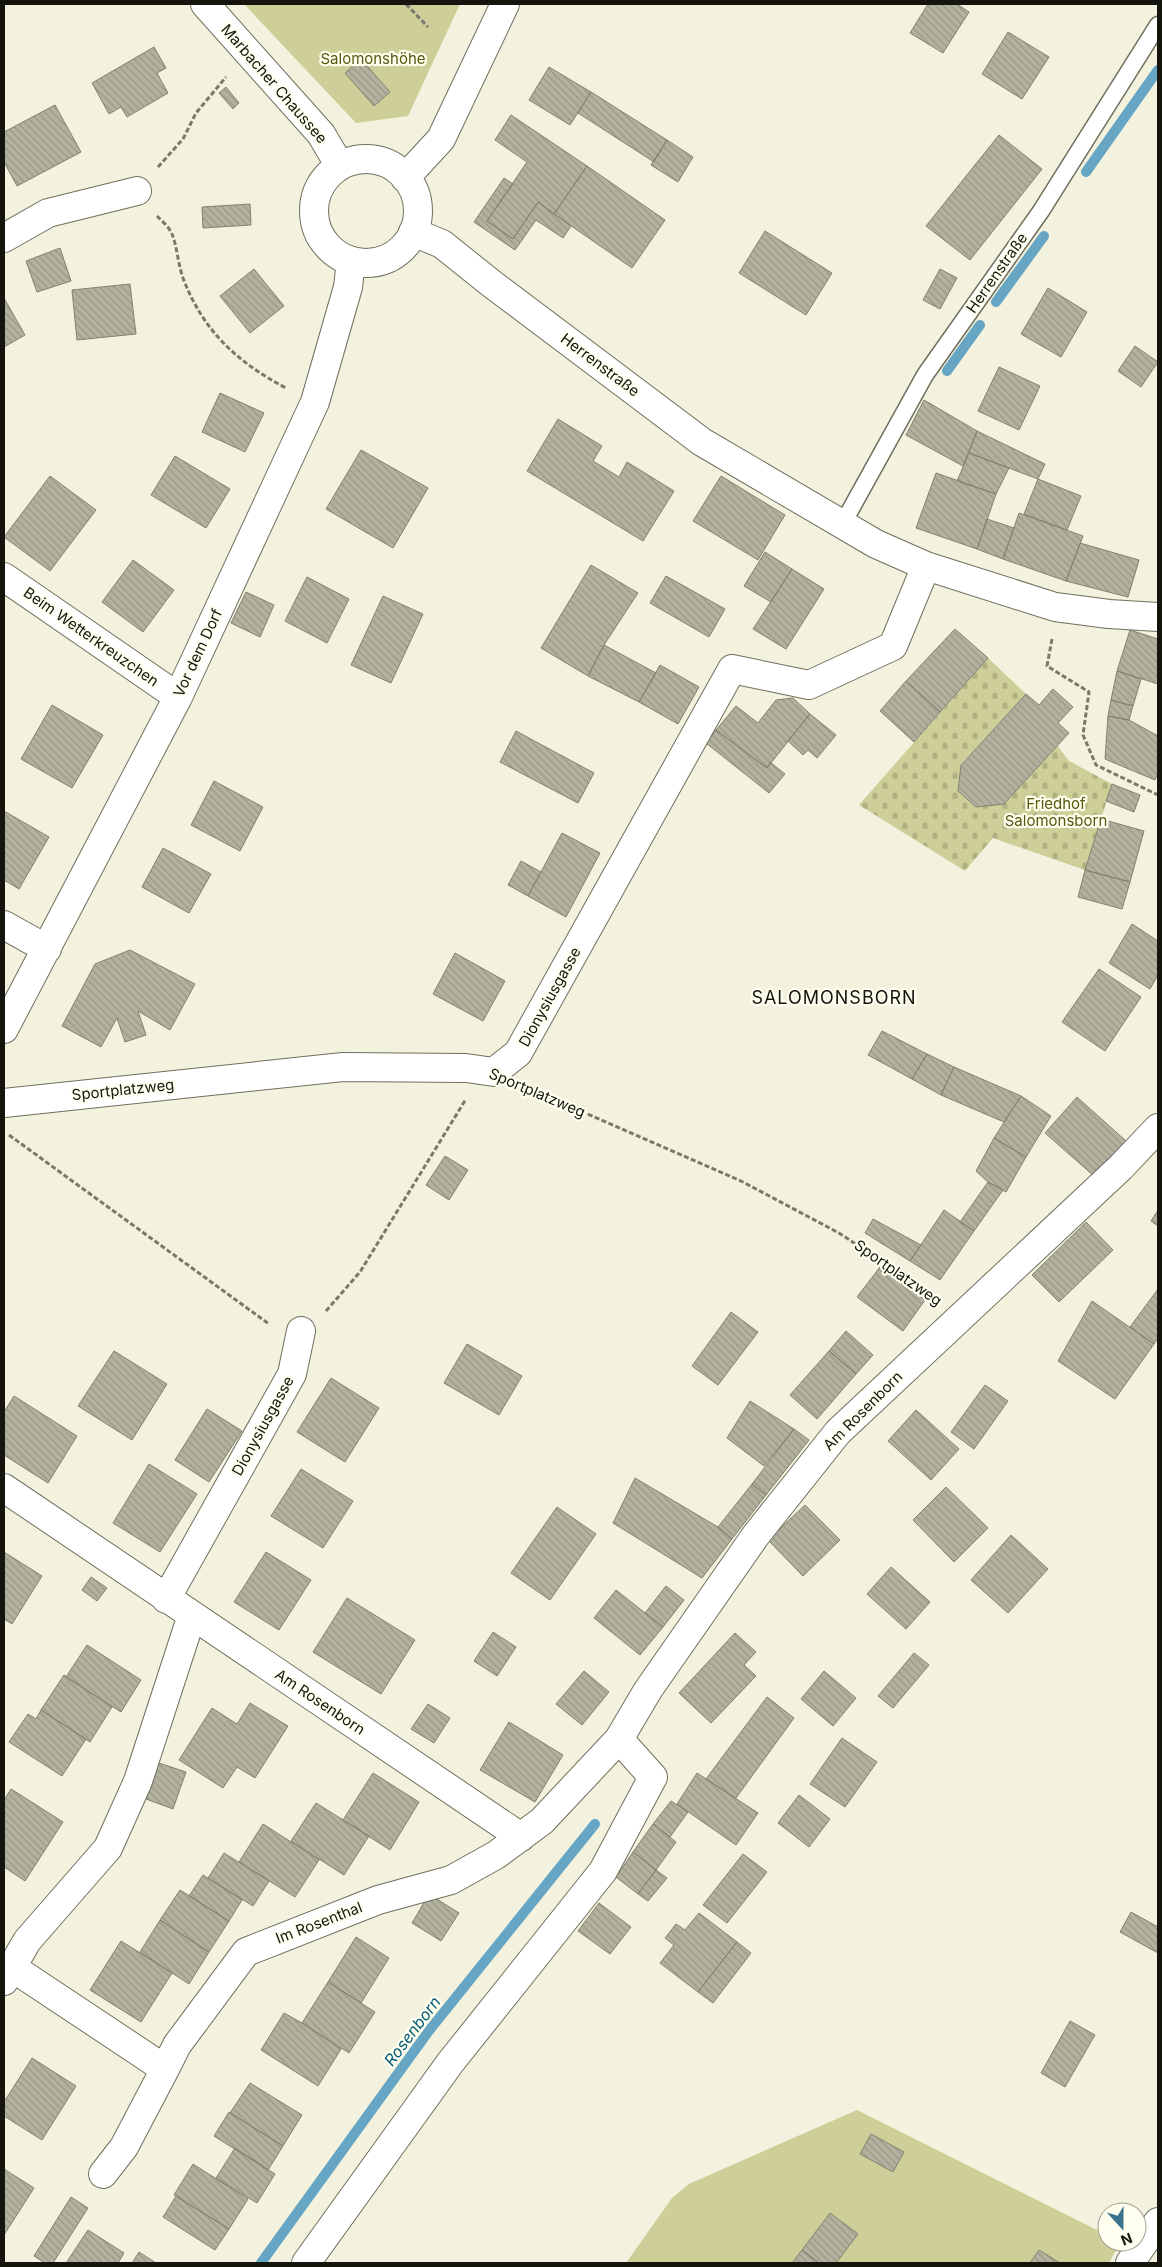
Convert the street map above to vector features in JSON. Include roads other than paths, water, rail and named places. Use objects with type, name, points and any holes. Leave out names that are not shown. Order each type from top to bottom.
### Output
[{"type":"street","name":"Marbacher Chaussee","points":[[205,4],[321,134],[340,166]]},
{"type":"street","points":[[405,178],[440,139],[505,4]]},
{"type":"street","points":[[355,160],[372,160],[388,164],[405,178],[412,188],[417,204],[417,222],[410,238],[399,251],[385,259],[368,263],[351,261],[335,254],[323,242],[316,226],[314,209],[317,192],[326,178],[340,166],[355,160]]},
{"type":"street","points":[[4,238],[48,213],[137,191]]},
{"type":"street","name":"Herrenstraße","points":[[413,232],[442,244],[492,284],[702,442],[876,544],[926,566],[1055,607],[1109,614],[1158,617]]},
{"type":"street","name":"Vor dem Dorf","points":[[4,1029],[178,697],[315,402],[348,287],[351,261]]},
{"type":"street","name":"Dionysiusgasse","points":[[494,1072],[518,1053],[732,669],[809,685],[893,646],[926,566]]},
{"type":"street","name":"Beim Wetterkreuzchen","points":[[4,576],[178,697]]},
{"type":"street","points":[[4,925],[47,948]]},
{"type":"street","name":"Sportplatzweg","points":[[4,1103],[343,1067],[466,1068],[494,1072]]},
{"type":"street","name":"Am Rosenborn","points":[[4,1488],[521,1837],[542,1822],[619,1739],[648,1690],[756,1535],[838,1432],[1121,1167],[1158,1128]]},
{"type":"street","name":"Dionysiusgasse","points":[[166,1599],[292,1374],[301,1331]]},
{"type":"street","points":[[165,2069],[8,1974],[27,1941],[108,1848],[138,1781],[192,1616]]},
{"type":"street","points":[[306,2263],[450,2062],[603,1871],[653,1777],[619,1739]]},
{"type":"street","name":"Im Rosenthal","points":[[103,2174],[124,2147],[178,2045],[246,1952],[378,1900],[451,1880],[496,1855],[521,1837]]},
{"type":"street","points":[[1130,2263],[1158,2222]]},
{"type":"lane","name":"Herrenstraße","points":[[842,524],[925,375],[1041,211],[1158,25]]},
{"type":"waterway","points":[[1086,172],[1158,70]]},
{"type":"waterway","points":[[996,302],[1044,236]]},
{"type":"waterway","points":[[947,371],[980,325]]},
{"type":"waterway","name":"Rosenborn","points":[[261,2263],[428,2032],[595,1824]]},
{"type":"district","name":"SALOMONSBORN","points":[[834,998]]},
{"type":"park label","name":"Salomonshöhe","points":[[373,59]]},
{"type":"park label","name":"Friedhof Salomonsborn","points":[[1056,812]]}]
